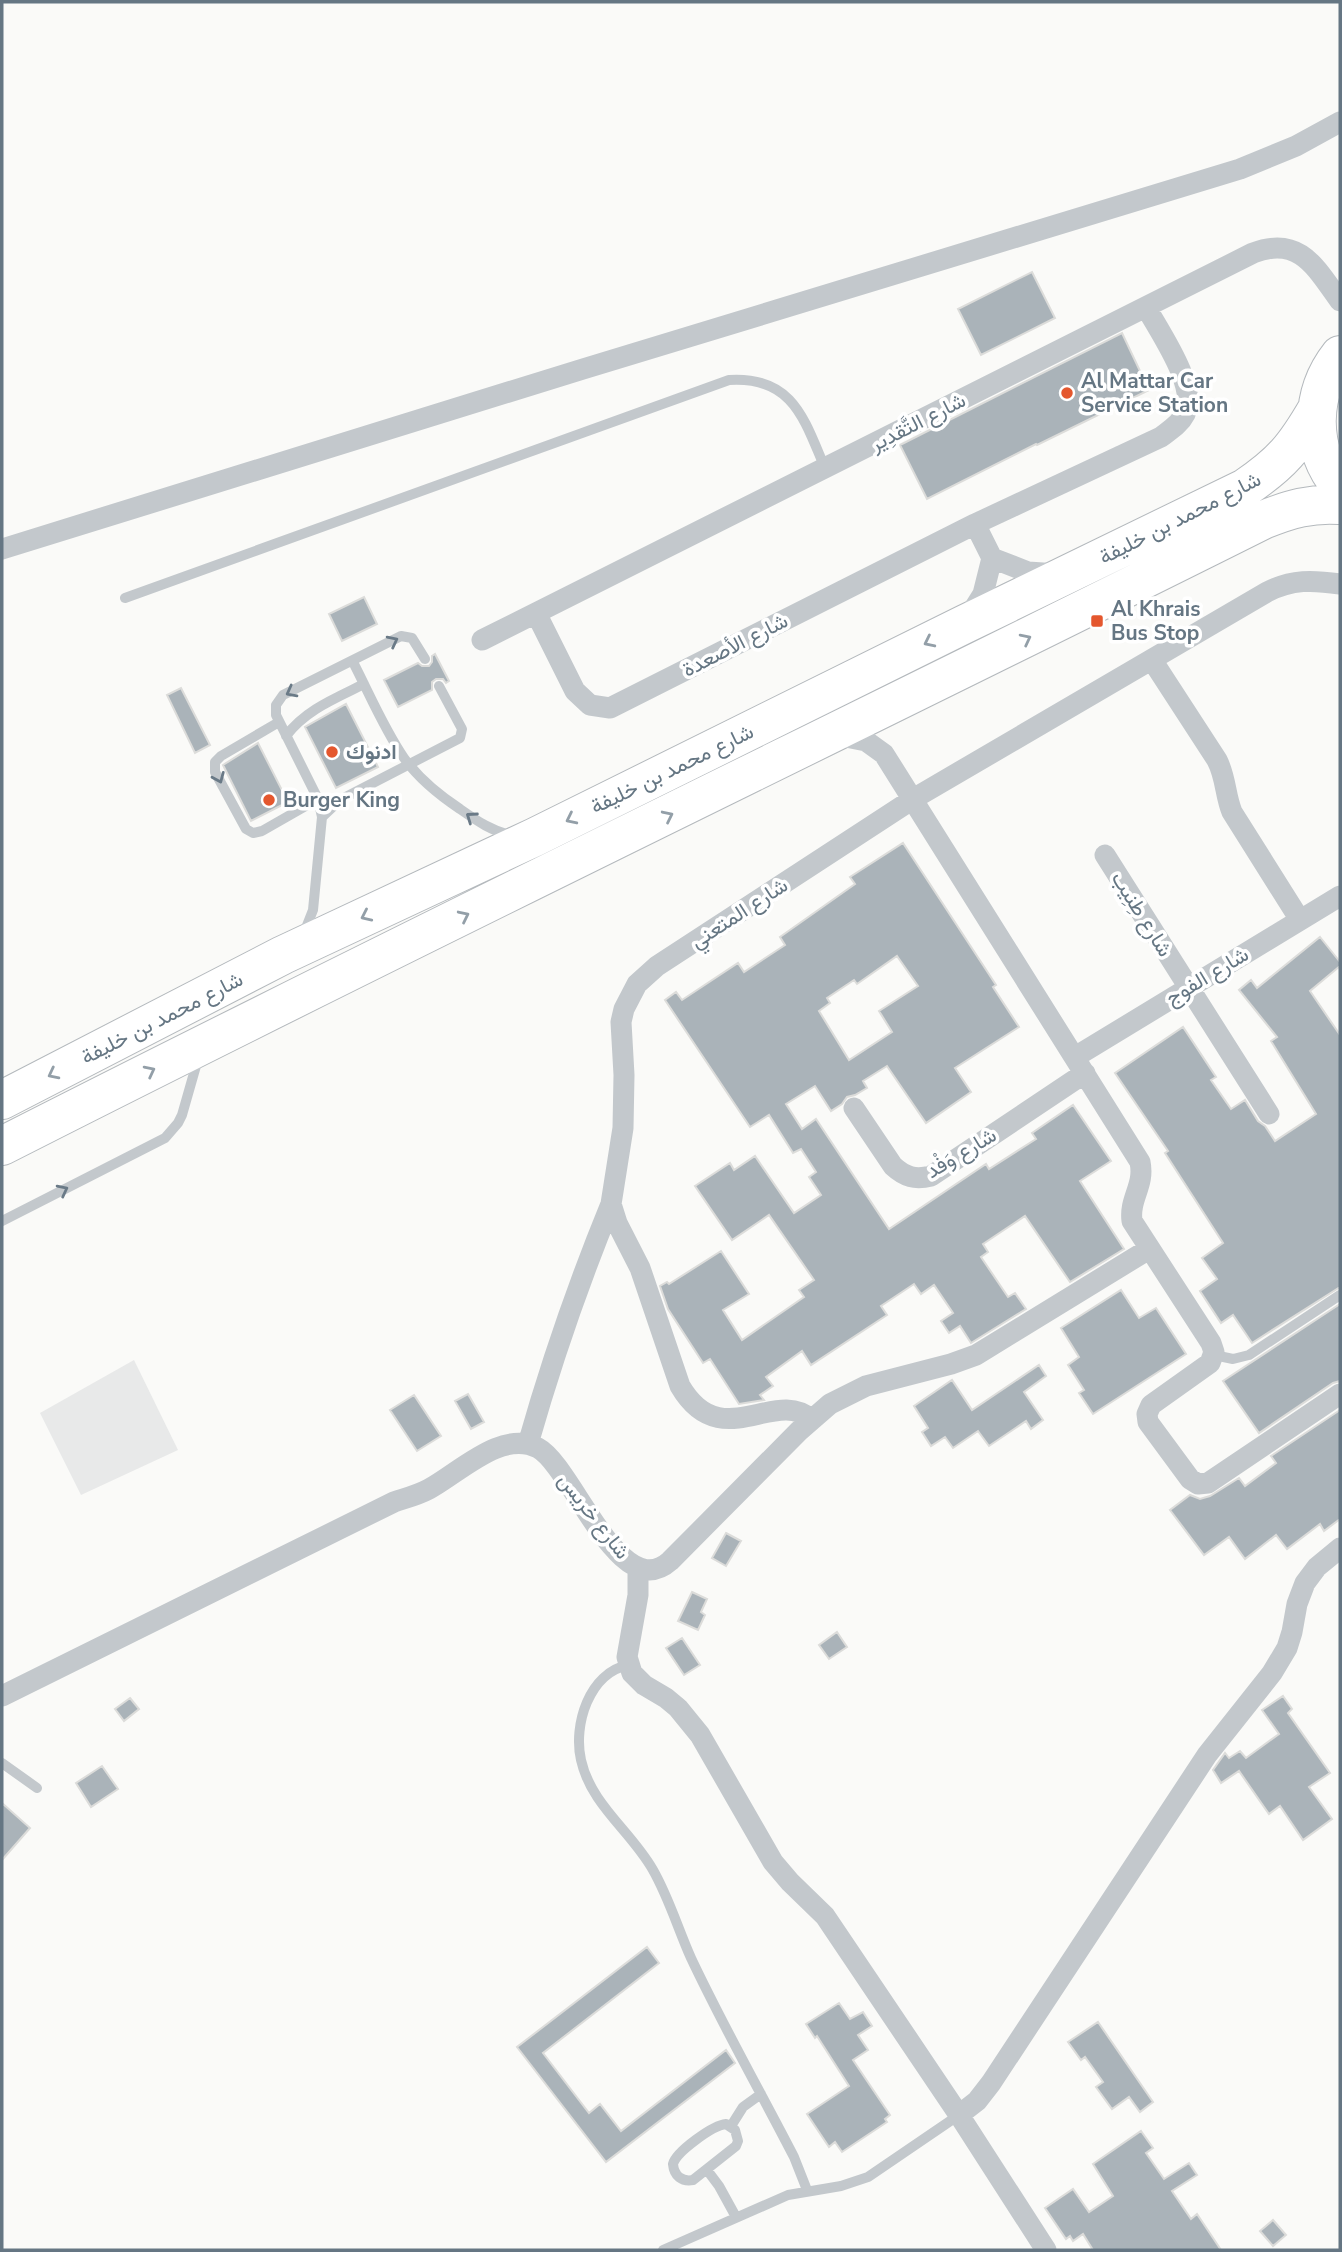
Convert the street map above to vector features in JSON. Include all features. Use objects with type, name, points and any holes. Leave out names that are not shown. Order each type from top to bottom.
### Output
[{"type":"highway","points":[[1340,355],[1322,387],[1317,409],[1317,433],[1322,456],[1340,486]]},
{"type":"highway","name":"شارع محمد بن خليفة","points":[[2,1100],[283,955],[535,837],[1245,488],[1273,469],[1288,454],[1317,409]]},
{"type":"highway","name":"شارع محمد بن خليفة","points":[[2,1146],[1263,520],[1292,508],[1314,504],[1340,505]]},
{"type":"street","points":[[2,549],[1240,169],[1296,146],[1340,122]]},
{"type":"street","name":"شارع التَّقدِير","points":[[482,640],[1253,253],[1279,247],[1292,250],[1314,265],[1340,301]]},
{"type":"street","name":"شارع الأصعدة","points":[[536,613],[581,699],[600,708],[610,708],[975,524],[1161,437],[1184,417],[1188,405],[1188,391],[1146,307]]},
{"type":"street","points":[[963,625],[983,594],[992,558],[975,524]]},
{"type":"street","points":[[992,558],[1028,572],[1067,574]]},
{"type":"street","name":"شارع المتعني","points":[[528,1444],[547,1378],[594,1244],[611,1204],[624,1114],[621,1022],[624,1009],[637,984],[657,966],[913,799],[1280,586],[1305,580],[1340,584]]},
{"type":"street","points":[[1152,660],[1217,760],[1232,812],[1300,920]]},
{"type":"street","points":[[884,754],[884,733],[897,703]]},
{"type":"street","points":[[834,734],[856,737],[884,754],[1140,1162],[1142,1182],[1131,1213],[1135,1228],[1212,1343],[1214,1355],[1210,1363],[1151,1405],[1147,1414],[1148,1422],[1190,1479],[1198,1484],[1208,1483],[1340,1394]]},
{"type":"street","name":"شارع طِنِيب","points":[[1105,855],[1269,1114]]},
{"type":"street","name":"شارع الفوج","points":[[1080,1065],[1189,988],[1340,896]]},
{"type":"street","name":"شارع وَفْد","points":[[854,1108],[893,1166],[910,1178],[921,1179],[931,1176],[1080,1065]]},
{"type":"street","points":[[611,1204],[612,1212],[640,1268],[680,1385],[692,1402],[709,1414],[728,1419],[789,1409],[801,1411],[812,1420]]},
{"type":"street","name":"شارع خريس","points":[[528,1444],[551,1458],[610,1543],[626,1560],[638,1568],[652,1570],[665,1566],[812,1420],[843,1396],[866,1386],[976,1355],[1149,1249]]},
{"type":"street","points":[[2,1696],[394,1502],[429,1489],[501,1445],[519,1442],[528,1444]]},
{"type":"street","points":[[959,2115],[977,2101],[992,2083],[1207,1755],[1272,1673],[1287,1648],[1297,1604],[1305,1583],[1317,1567],[1340,1548]]},
{"type":"street","points":[[638,1568],[637,1602],[627,1648],[628,1665],[637,1680],[678,1708],[701,1735],[773,1862],[825,1916],[1046,2250]]},
{"type":"lane","points":[[125,598],[729,380],[757,381],[782,392],[801,413],[825,468]]},
{"type":"lane","points":[[283,955],[298,941],[310,921],[322,817],[318,799],[279,722],[275,705],[283,695],[405,635],[412,638],[425,659]]},
{"type":"lane","points":[[353,662],[403,756],[437,792],[480,823],[507,834],[535,837]]},
{"type":"lane","points":[[286,736],[299,719],[364,684]]},
{"type":"lane","points":[[322,817],[340,800],[457,741],[462,729],[439,686]]},
{"type":"lane","points":[[279,722],[221,756],[215,762],[215,772],[246,829],[253,833],[262,831],[318,799]]},
{"type":"lane","points":[[2,1221],[165,1138],[181,1115],[203,1044]]},
{"type":"lane","points":[[1214,1355],[1233,1359],[1250,1355],[1340,1295]]},
{"type":"lane","points":[[628,1665],[608,1673],[590,1696],[580,1726],[583,1770],[596,1796],[639,1848],[653,1870],[690,1955],[794,2157],[807,2190]]},
{"type":"lane","points":[[2,1763],[37,1788]]},
{"type":"lane","points":[[731,2126],[743,2107],[761,2094]]},
{"type":"lane","points":[[663,2250],[788,2194],[841,2186],[868,2177],[959,2115]]},
{"type":"lane","points":[[716,2126],[731,2126],[737,2136],[736,2146],[707,2171],[693,2180],[682,2180],[674,2170],[675,2159],[716,2126]]},
{"type":"lane","points":[[707,2171],[719,2186],[736,2217]]},
{"type":"shaded area","points":[[134,1360],[178,1450],[81,1495],[40,1413]]},
{"type":"building","points":[[1032,272],[1055,318],[981,355],[958,309]]},
{"type":"building","points":[[1122,333],[1149,390],[927,499],[900,445]]},
{"type":"building","points":[[364,597],[377,624],[342,641],[329,614]]},
{"type":"building","points":[[435,654],[449,681],[446,683],[443,679],[436,679],[432,682],[432,690],[398,707],[384,680],[418,663],[429,666]]},
{"type":"building","points":[[181,688],[210,745],[195,753],[167,695]]},
{"type":"building","points":[[346,704],[378,767],[336,788],[305,727]]},
{"type":"building","points":[[258,743],[288,802],[251,821],[223,765]]},
{"type":"building","points":[[903,843],[996,985],[993,987],[1019,1027],[955,1068],[971,1092],[926,1123],[887,1066],[863,1081],[867,1088],[847,1097],[831,1111],[815,1086],[786,1104],[802,1129],[816,1119],[889,1229],[986,1164],[989,1169],[1036,1139],[1032,1133],[1073,1105],[1111,1161],[1080,1181],[1124,1249],[1070,1282],[1025,1216],[983,1244],[988,1252],[981,1257],[1008,1297],[1015,1293],[1026,1309],[971,1343],[960,1326],[949,1333],[941,1321],[953,1313],[934,1285],[921,1294],[914,1284],[881,1306],[887,1315],[811,1365],[802,1351],[766,1377],[773,1386],[760,1395],[764,1400],[739,1404],[710,1359],[703,1363],[668,1309],[660,1286],[667,1282],[669,1284],[721,1251],[749,1294],[723,1310],[742,1340],[804,1297],[799,1290],[814,1280],[769,1215],[732,1240],[695,1186],[730,1163],[734,1170],[755,1156],[794,1213],[821,1195],[809,1177],[816,1172],[801,1149],[793,1153],[769,1115],[750,1127],[665,1000],[676,992],[682,1000],[738,963],[744,972],[785,945],[780,937],[855,884],[850,877]],"holes":[[[897,956],[918,986],[879,1011],[892,1032],[849,1060],[819,1011],[830,1003],[827,998],[854,980],[857,984]]]},
{"type":"building","points":[[1320,937],[1340,962],[1340,966],[1310,991],[1340,1035],[1340,1287],[1252,1343],[1233,1315],[1221,1323],[1200,1291],[1217,1279],[1202,1258],[1223,1243],[1165,1153],[1168,1151],[1115,1073],[1183,1027],[1216,1077],[1211,1080],[1231,1109],[1245,1100],[1275,1141],[1316,1114],[1271,1041],[1277,1037],[1239,990],[1251,980],[1257,988]]},
{"type":"building","points":[[1121,1290],[1139,1318],[1156,1308],[1186,1354],[1093,1414],[1079,1393],[1084,1390],[1068,1365],[1079,1357],[1061,1328]]},
{"type":"building","points":[[1340,1304],[1340,1381],[1259,1433],[1223,1381]]},
{"type":"building","points":[[1039,1365],[1046,1376],[1024,1392],[1043,1420],[1031,1429],[1026,1421],[989,1446],[978,1431],[953,1448],[945,1437],[931,1446],[922,1432],[928,1428],[914,1406],[952,1380],[972,1410]]},
{"type":"building","points":[[468,1394],[484,1422],[471,1429],[455,1401]]},
{"type":"building","points":[[414,1395],[441,1436],[417,1451],[390,1410]]},
{"type":"building","points":[[1340,1410],[1340,1519],[1324,1531],[1320,1524],[1287,1549],[1276,1535],[1245,1559],[1229,1537],[1204,1555],[1170,1510],[1190,1495],[1200,1499],[1210,1496],[1239,1478],[1245,1486],[1276,1463],[1271,1456]]},
{"type":"building","points":[[726,1533],[741,1541],[726,1566],[712,1558]]},
{"type":"building","points":[[692,1592],[707,1599],[701,1612],[705,1615],[698,1630],[678,1621]]},
{"type":"building","points":[[837,1632],[847,1647],[829,1659],[819,1645]]},
{"type":"building","points":[[682,1638],[700,1665],[684,1675],[666,1648]]},
{"type":"building","points":[[1283,1696],[1292,1709],[1288,1713],[1330,1773],[1309,1787],[1332,1819],[1303,1840],[1280,1806],[1269,1814],[1239,1771],[1221,1783],[1213,1770],[1225,1753],[1229,1758],[1240,1751],[1246,1758],[1279,1734],[1262,1710]]},
{"type":"building","points":[[130,1698],[139,1709],[124,1721],[115,1709]]},
{"type":"building","points":[[102,1766],[118,1789],[91,1807],[76,1783]]},
{"type":"building","points":[[2,1803],[30,1828],[2,1860]]},
{"type":"building","points":[[647,1947],[659,1963],[543,2053],[589,2113],[600,2104],[621,2131],[726,2050],[735,2063],[606,2162],[517,2047]]},
{"type":"building","points":[[839,2003],[850,2019],[863,2012],[872,2026],[858,2035],[868,2050],[853,2060],[890,2115],[885,2119],[887,2122],[842,2152],[835,2142],[829,2147],[807,2114],[849,2086],[817,2036],[815,2038],[806,2024]]},
{"type":"building","points":[[1098,2022],[1153,2102],[1140,2112],[1129,2097],[1112,2109],[1096,2087],[1103,2082],[1085,2057],[1081,2060],[1068,2042]]},
{"type":"building","points":[[1141,2131],[1153,2148],[1146,2153],[1164,2179],[1189,2163],[1197,2175],[1172,2191],[1191,2219],[1197,2214],[1221,2250],[1093,2250],[1083,2234],[1073,2241],[1070,2236],[1066,2239],[1045,2208],[1073,2189],[1089,2212],[1113,2196],[1093,2164]]},
{"type":"building","points":[[1273,2220],[1286,2235],[1273,2246],[1260,2231]]},
{"type":"place","name":"Al Mattar Car Service Station","points":[[1067,393]]},
{"type":"place","name":"Al Khrais Bus Stop","points":[[1097,621]]},
{"type":"place","name":"ادنوك","points":[[332,752]]},
{"type":"place","name":"Burger King","points":[[269,800]]}]
